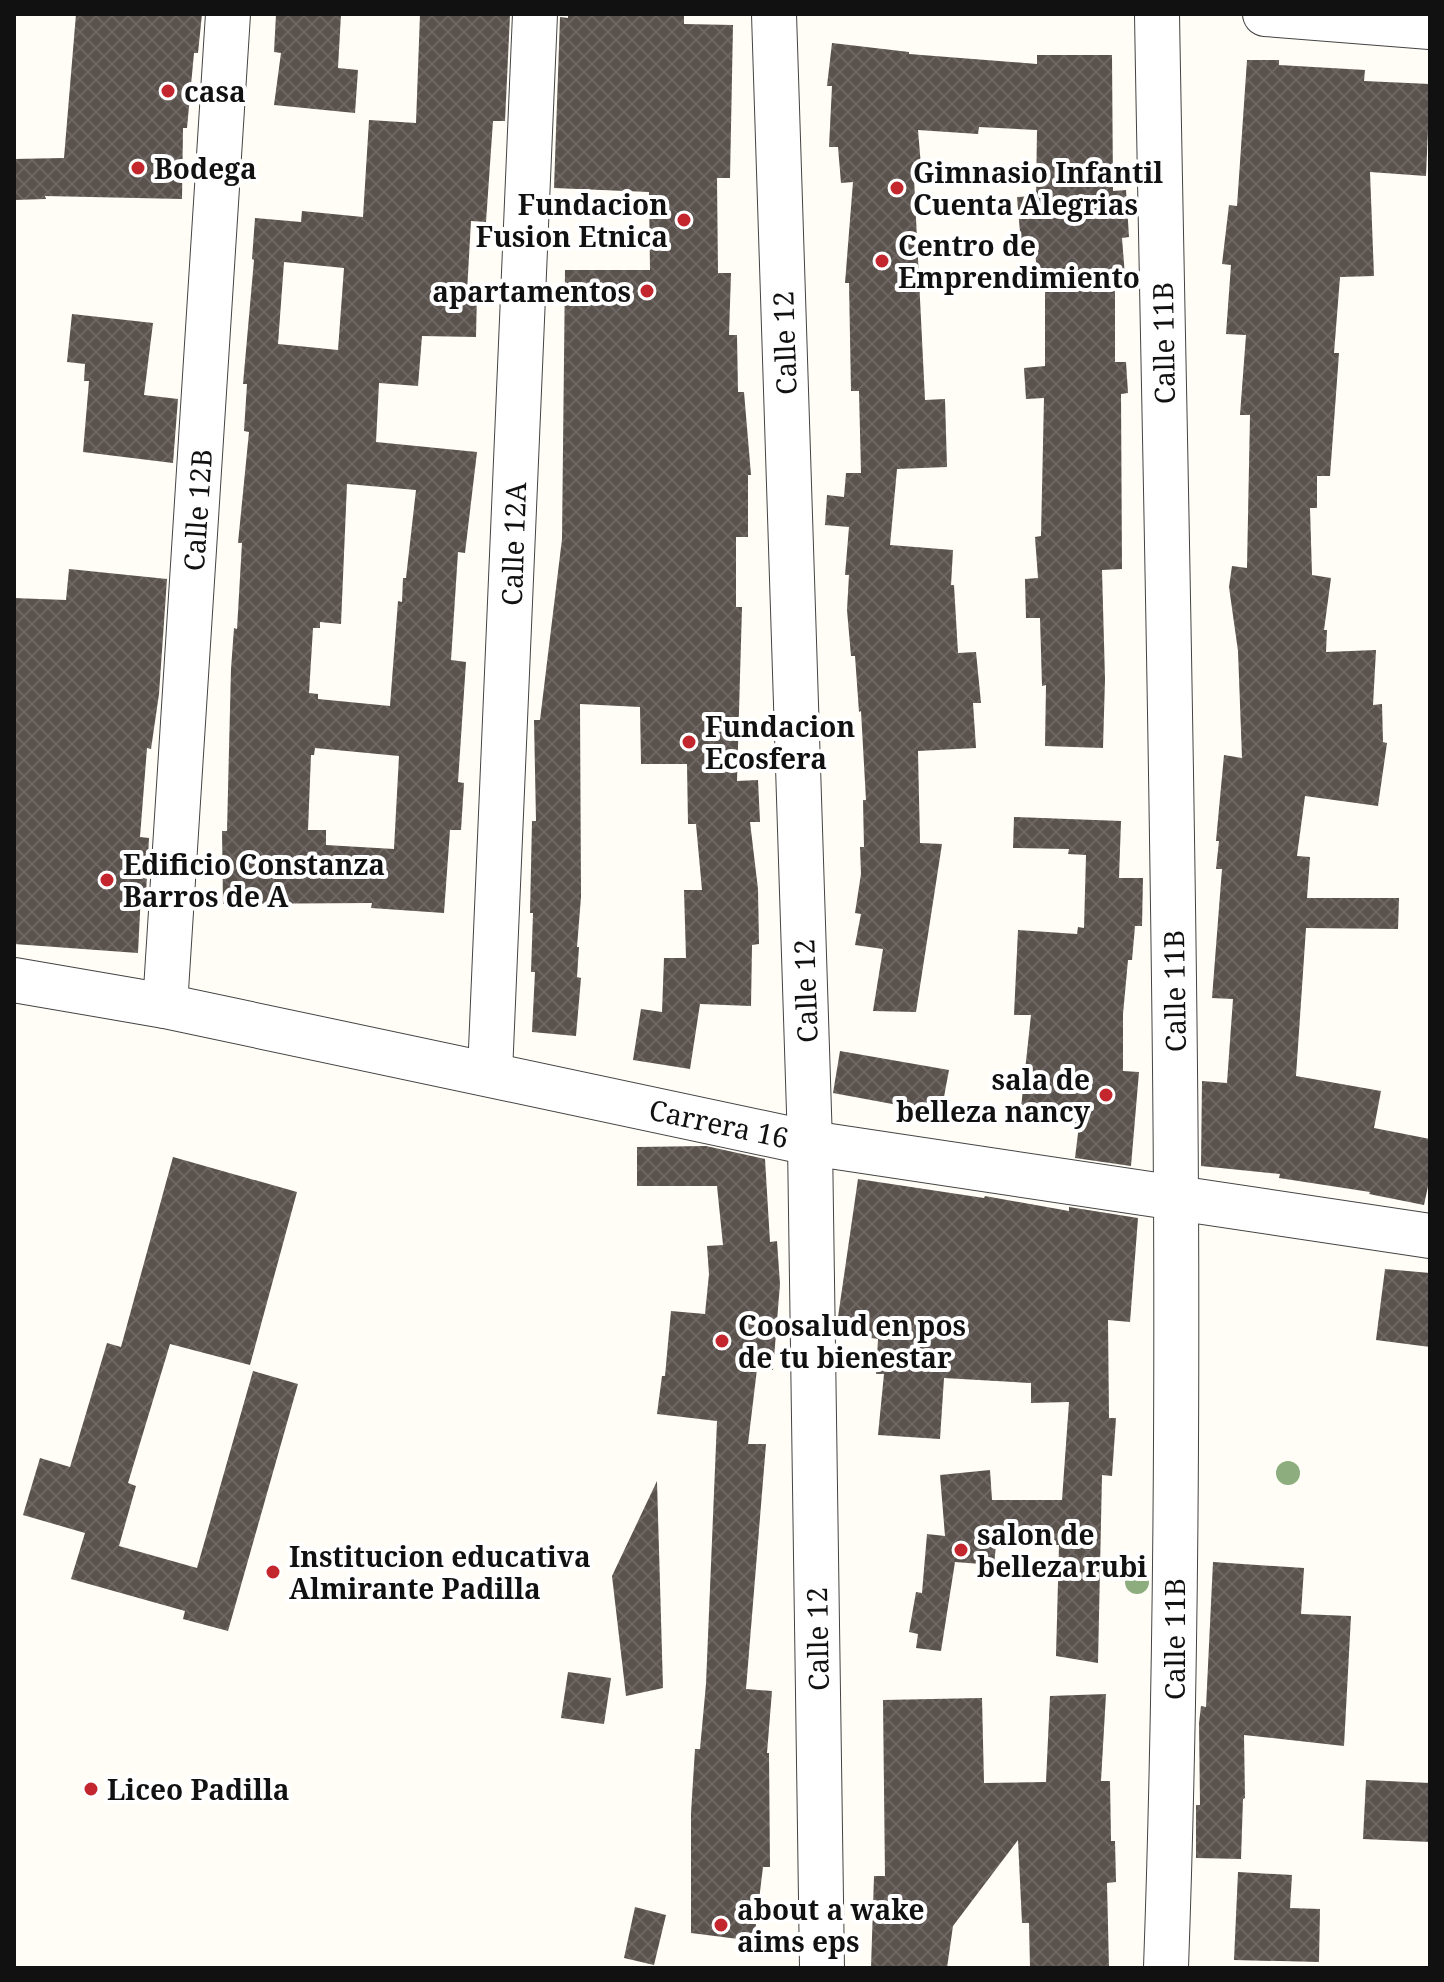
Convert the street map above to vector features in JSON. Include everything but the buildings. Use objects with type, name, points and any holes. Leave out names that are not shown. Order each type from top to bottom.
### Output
[{"type":"street","name":"Calle 12B","points":[[165,1006],[228,14]]},
{"type":"street","name":"Calle 12A","points":[[490,1073],[535,14]]},
{"type":"street","name":"Calle 12","points":[[774,14],[810,1143],[822,1968]]},
{"type":"street","name":"Calle 11B","points":[[1157,14],[1177,1199],[1174,1757],[1166,1968]]},
{"type":"street","points":[[1265,14],[1430,27]]},
{"type":"street","name":"Carrera 16","points":[[14,980],[165,1006],[810,1143],[1430,1236]]},
{"type":"place","name":"casa","points":[[168,91]]},
{"type":"place","name":"Bodega","points":[[138,168]]},
{"type":"place","name":"Gimnasio Infantil Cuenta Alegrias","points":[[897,188]]},
{"type":"place","name":"Fundacion Fusion Etnica","points":[[684,220]]},
{"type":"place","name":"Centro de Emprendimiento","points":[[882,261]]},
{"type":"place","name":"apartamentos","points":[[647,291]]},
{"type":"place","name":"Fundacion Ecosfera","points":[[689,742]]},
{"type":"place","name":"Edificio Constanza Barros de A","points":[[107,880]]},
{"type":"place","name":"sala de belleza nancy","points":[[1106,1095]]},
{"type":"place","name":"Coosalud en pos de tu bienestar","points":[[722,1341]]},
{"type":"place","name":"salon de belleza rubi","points":[[961,1550]]},
{"type":"place","name":"Institucion educativa Almirante Padilla","points":[[273,1572]]},
{"type":"place","name":"Liceo Padilla","points":[[91,1789]]},
{"type":"place","name":"about a wake aims eps","points":[[721,1925]]}]
